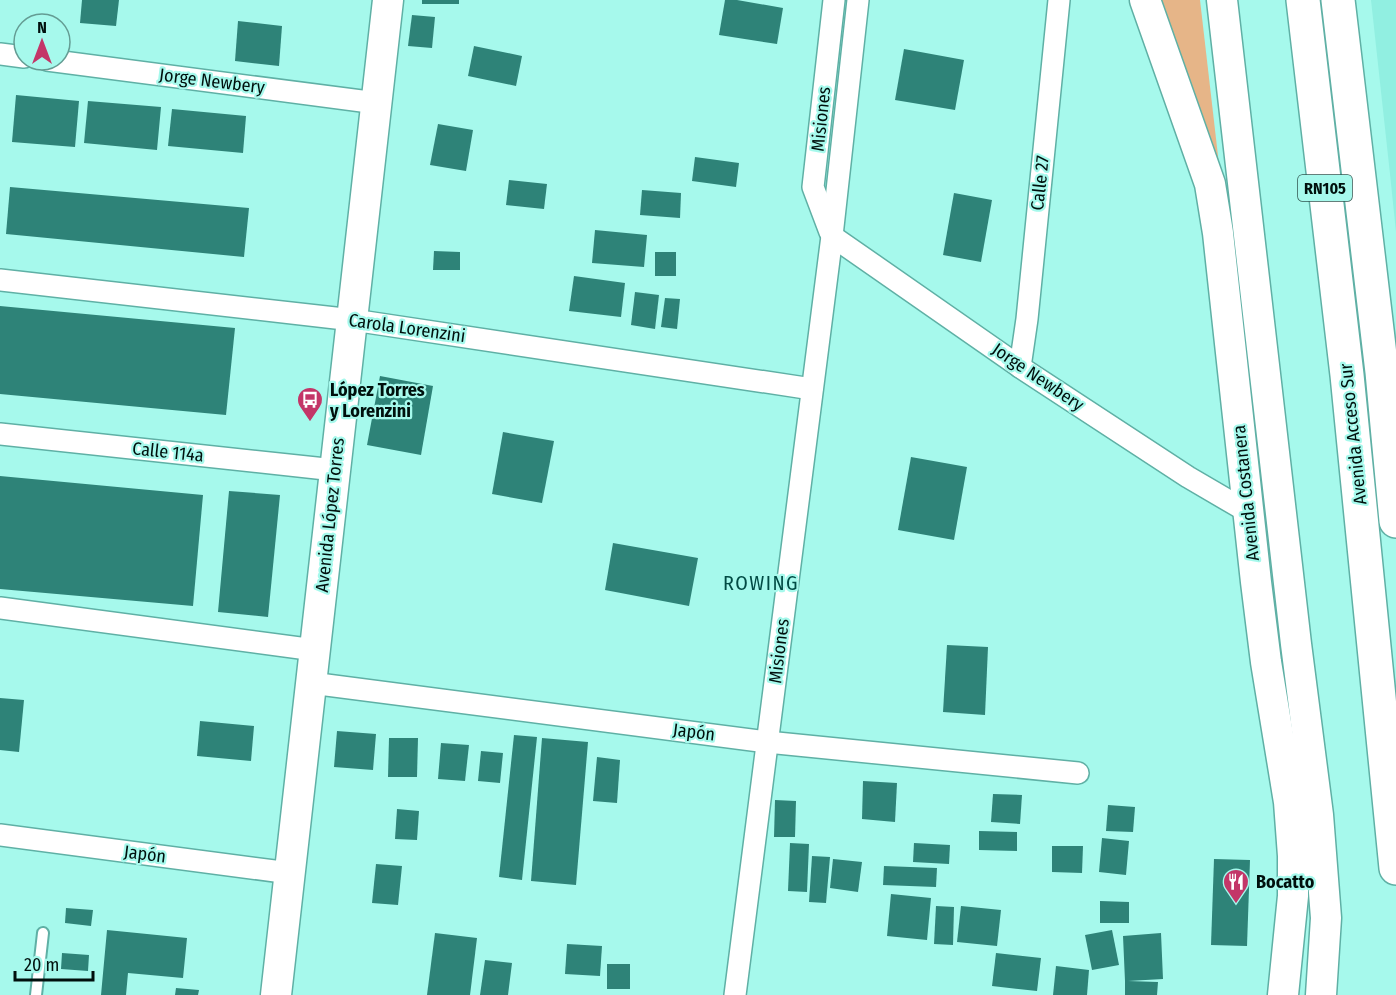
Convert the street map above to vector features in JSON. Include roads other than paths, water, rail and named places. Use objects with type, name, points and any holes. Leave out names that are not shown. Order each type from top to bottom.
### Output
[{"type":"highway","name":"Avenida Acceso Sur","points":[[1303,0],[1347,375],[1396,868]]},
{"type":"highway","name":"Avenida Acceso Sur","points":[[1338,0],[1382,372],[1396,520]]},
{"type":"main road","name":"Avenida López Torres","points":[[276,995],[388,0]]},
{"type":"main road","name":"Avenida Costanera","points":[[1145,0],[1210,184],[1220,244],[1266,662],[1289,802],[1293,896],[1283,995]]},
{"type":"main road","name":"Avenida Costanera","points":[[1222,0],[1296,644],[1318,815],[1326,918],[1321,995]]},
{"type":"street","name":"Misiones","points":[[832,236],[813,187],[834,0]]},
{"type":"street","name":"Misiones","points":[[735,995],[832,236],[858,0]]},
{"type":"street","name":"Calle 27","points":[[1020,367],[1027,319],[1059,0]]},
{"type":"street","name":"Jorge Newbery","points":[[72,63],[377,103]]},
{"type":"street","name":"Jorge Newbery","points":[[832,236],[1020,367],[1188,477],[1248,512]]},
{"type":"street","name":"Carola Lorenzini","points":[[0,280],[353,320],[812,389]]},
{"type":"street","name":"Calle 114a","points":[[0,434],[336,471]]},
{"type":"street","points":[[0,608],[315,650]]},
{"type":"street","name":"Japón","points":[[311,682],[767,741],[1078,773]]},
{"type":"street","name":"Japón","points":[[0,835],[290,873]]},
{"type":"lane","points":[[36,995],[43,933]]},
{"type":"place","name":"López Torres y Lorenzini","points":[[310,423]]},
{"type":"place","name":"Bocatto","points":[[1236,905]]},
{"type":"district","name":"ROWING","points":[[761,583]]}]
